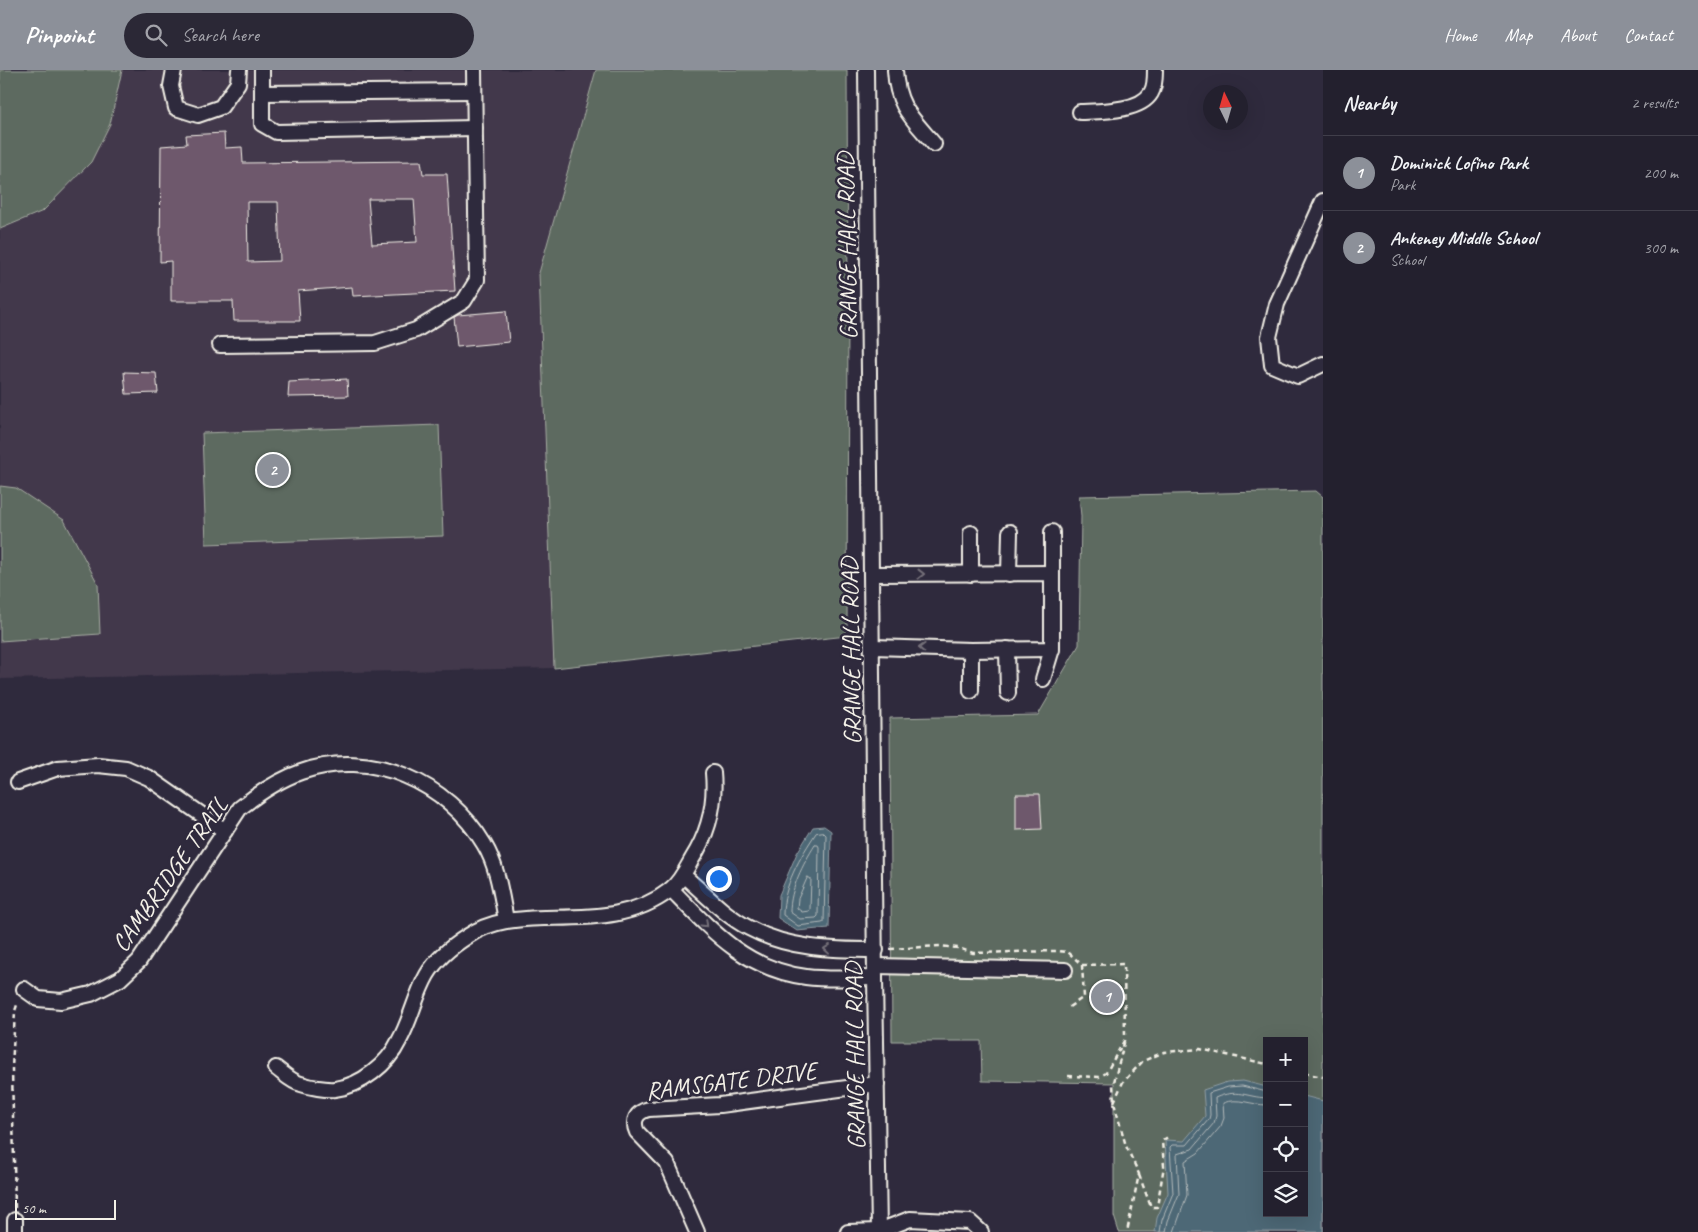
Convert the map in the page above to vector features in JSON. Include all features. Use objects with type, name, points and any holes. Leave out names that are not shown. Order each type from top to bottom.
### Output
[{"type":"street","points":[[174,70],[171,86],[176,108],[198,115],[221,107],[238,83],[239,70]]},
{"type":"street","points":[[262,70],[262,124],[276,132],[475,128]]},
{"type":"street","points":[[220,345],[375,343],[416,330],[464,301],[477,280],[474,70]]},
{"type":"street","name":"GRANGE HALL ROAD","points":[[866,70],[875,972],[880,1232]]},
{"type":"street","points":[[895,70],[897,91],[901,103],[934,144]]},
{"type":"street","points":[[1080,112],[1126,108],[1140,103],[1151,94],[1156,70]]},
{"type":"street","points":[[262,93],[474,90]]},
{"type":"street","points":[[1322,207],[1277,304],[1268,337],[1272,365],[1298,376],[1323,364]]},
{"type":"street","points":[[1009,574],[1010,532]]},
{"type":"street","points":[[1043,679],[1052,649],[1052,532]]},
{"type":"street","points":[[971,533],[971,574]]},
{"type":"street","points":[[872,574],[1052,573]]},
{"type":"street","points":[[873,647],[971,650],[1052,649]]},
{"type":"street","points":[[1008,649],[1008,693]]},
{"type":"street","points":[[971,650],[971,691]]},
{"type":"street","name":"CAMBRIDGE TRAIL","points":[[24,989],[38,999],[60,1001],[91,994],[120,979],[139,961],[240,808],[280,780],[302,771],[326,766],[350,764],[374,766],[398,772],[420,782],[441,795],[473,827],[485,845],[495,868],[506,920]]},
{"type":"street","points":[[18,782],[58,768],[98,765],[126,768],[149,778],[225,831]]},
{"type":"street","points":[[276,1068],[300,1084],[334,1089],[349,1085],[363,1078],[382,1064],[395,1048],[404,1031],[420,988],[438,960],[470,934],[489,925],[506,920],[598,917],[618,914],[650,902],[671,890],[683,875],[708,829],[714,802],[713,773]]},
{"type":"street","points":[[683,875],[722,909],[748,928],[775,940],[808,947],[838,950],[876,950]]},
{"type":"street","points":[[671,890],[724,943],[743,956],[785,974],[807,977],[875,972],[1065,970]]},
{"type":"street","name":"RAMSGATE DRIVE","points":[[696,1232],[667,1163],[637,1132],[634,1126],[637,1114],[649,1109],[720,1105],[877,1084]]},
{"type":"street","points":[[848,1232],[880,1232],[910,1219],[970,1222],[981,1232]]},
{"type":"path","points":[[1082,965],[1124,964],[1125,1039],[1114,1086],[1114,1103],[1126,1146],[1139,1174],[1151,1208],[1157,1207],[1164,1166],[1162,1141],[1169,1136]]},
{"type":"path","points":[[15,1226],[12,1069],[15,1011],[24,989]]},
{"type":"path","points":[[1068,1076],[1099,1077],[1106,1073],[1125,1039]]},
{"type":"path","points":[[1114,1103],[1123,1082],[1143,1061],[1164,1052],[1200,1049],[1263,1063]]},
{"type":"path","points":[[1308,1074],[1323,1077]]},
{"type":"path","points":[[1127,1232],[1139,1174]]},
{"type":"shaded area","points":[[0,70],[596,70],[539,273],[554,668],[0,679]]},
{"type":"green space","points":[[0,70],[122,70],[110,124],[91,162],[43,211],[0,229]]},
{"type":"green space","points":[[596,70],[847,70],[847,636],[554,668],[539,273]]},
{"type":"green space","points":[[439,425],[443,536],[206,544],[202,433]]},
{"type":"green space","points":[[0,486],[16,488],[64,520],[98,584],[100,634],[0,641]]},
{"type":"green space","points":[[1316,491],[1323,497],[1323,1232],[1119,1232],[1114,1216],[1114,1083],[982,1081],[981,1041],[892,1041],[890,718],[1038,715],[1079,645],[1081,516],[1079,496]]},
{"type":"water","points":[[824,826],[831,831],[829,928],[797,931],[778,918],[779,895],[797,853],[813,827]]},
{"type":"water","points":[[1243,1081],[1263,1086],[1263,1217],[1308,1217],[1308,1097],[1323,1101],[1323,1232],[1155,1232],[1157,1218],[1168,1193],[1165,1140],[1184,1141],[1205,1116],[1203,1090],[1227,1082]]},
{"type":"building","points":[[224,133],[225,148],[242,147],[243,163],[421,161],[423,174],[447,174],[455,291],[353,296],[352,287],[298,291],[300,321],[234,321],[233,301],[171,301],[171,261],[160,262],[161,146],[187,144],[186,135]],"holes":[[[368,199],[414,199],[417,242],[372,244]],[[247,202],[278,202],[280,261],[248,262]]]},
{"type":"building","points":[[506,311],[509,342],[457,347],[454,317],[458,315]]},
{"type":"building","points":[[124,372],[156,373],[158,393],[126,394]]},
{"type":"building","points":[[347,379],[348,396],[288,397],[289,382]]},
{"type":"building","points":[[1016,794],[1040,794],[1042,829],[1016,830]]},
{"type":"place","name":"Ankeney Middle School","points":[[273,470]]},
{"type":"place","name":"Dominick Lofino Park","points":[[1107,997]]}]
